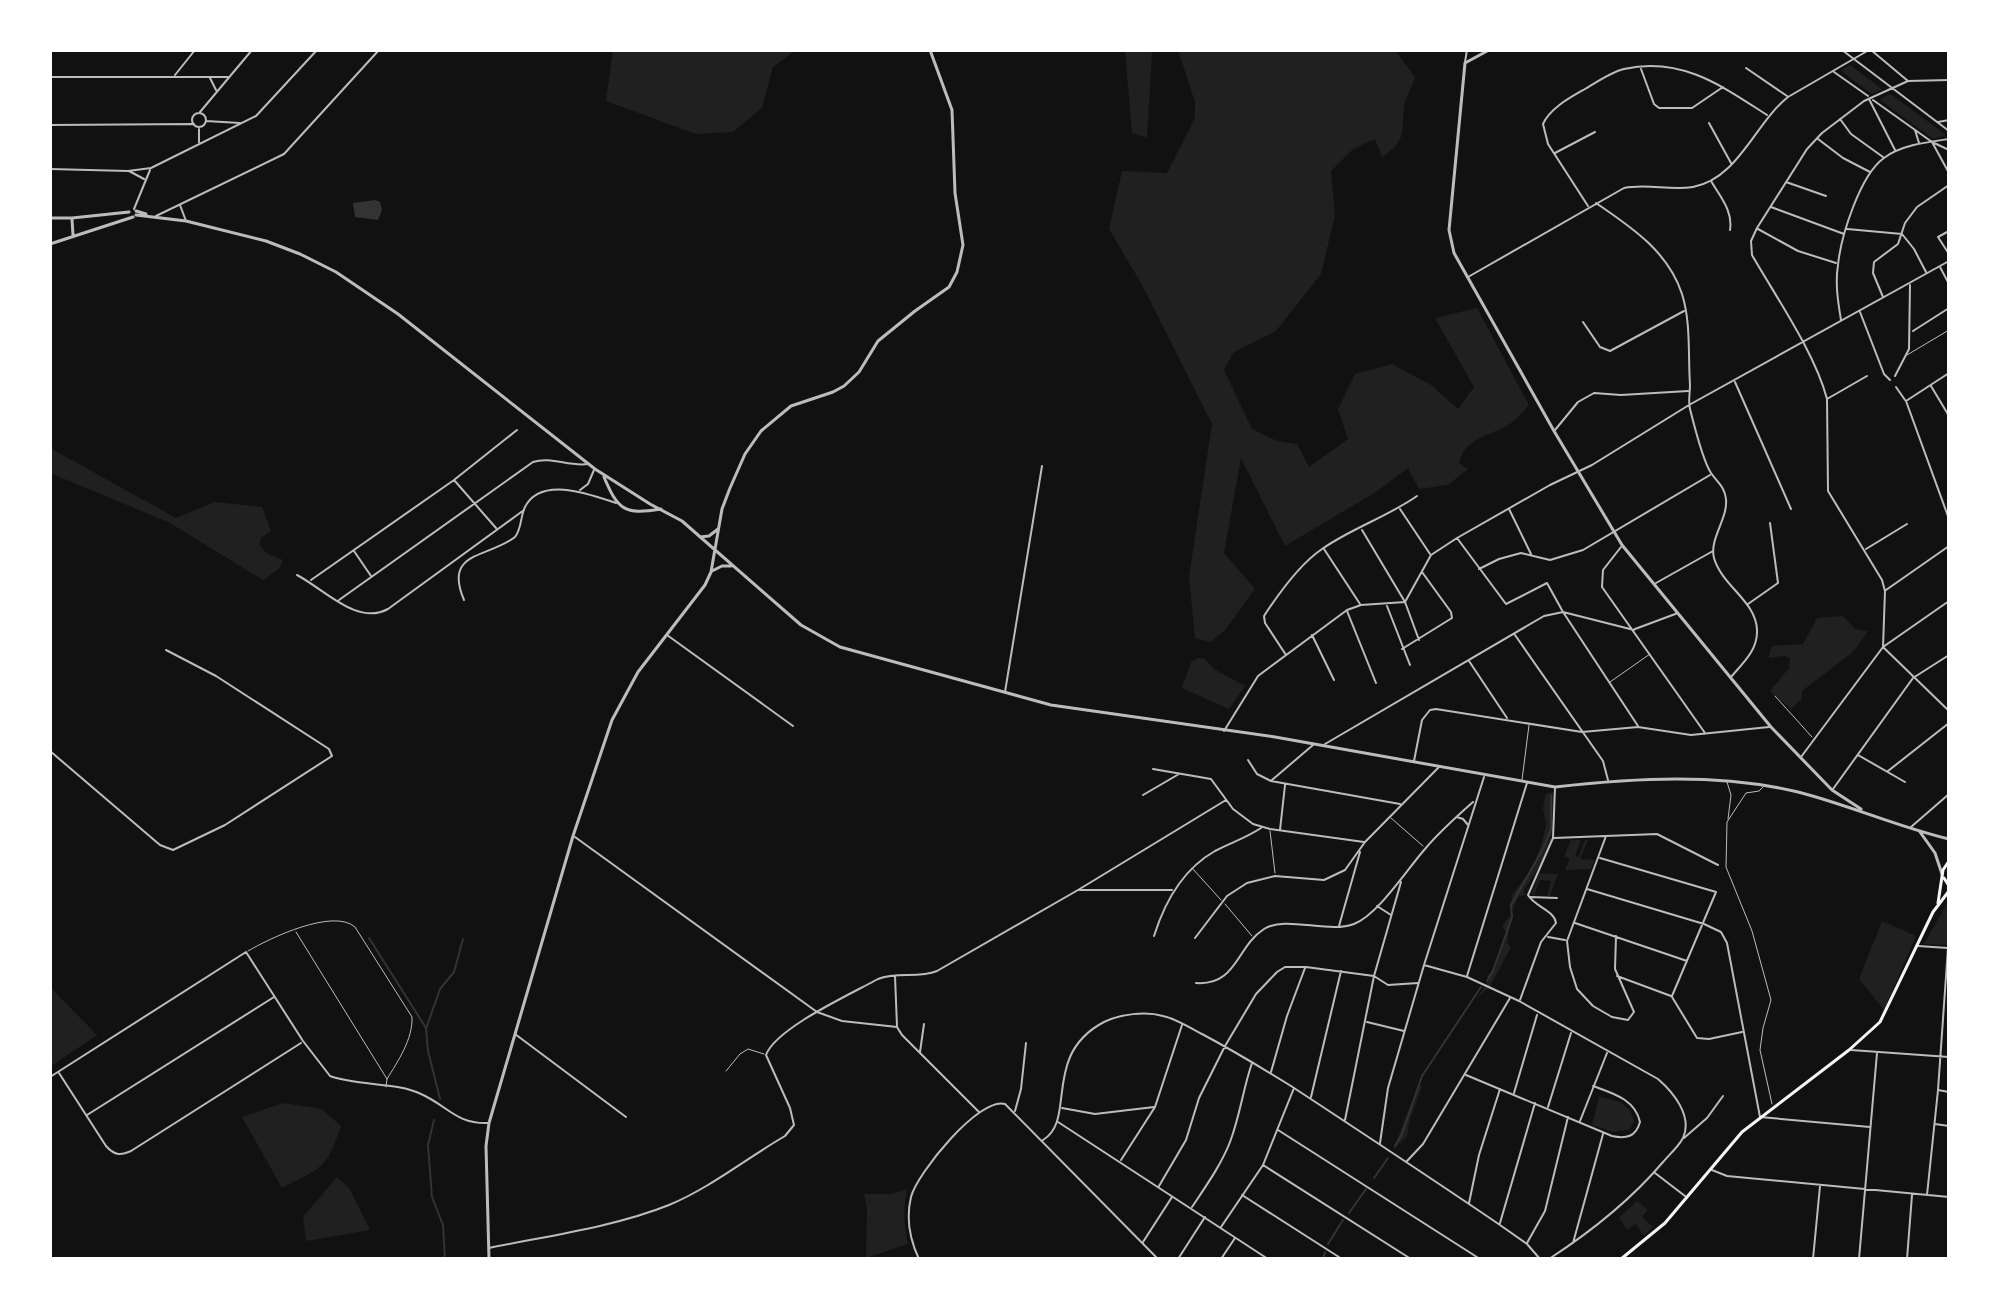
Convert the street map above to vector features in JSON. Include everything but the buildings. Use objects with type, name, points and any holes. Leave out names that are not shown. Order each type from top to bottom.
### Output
[{"type":"main road","points":[[1937,904],[1942,875],[1949,861]]},
{"type":"main road","points":[[1621,1259],[1665,1223],[1742,1132],[1849,1050],[1887,1014],[1916,946],[1937,904],[1949,888],[1942,875]]},
{"type":"street","points":[[174,76],[195,50]]},
{"type":"street","points":[[194,124],[192,118],[252,50]]},
{"type":"street","points":[[50,169],[128,171],[151,168],[256,116],[317,50]]},
{"type":"street","points":[[156,216],[284,154],[379,50]]},
{"type":"street","points":[[489,1259],[486,1146],[489,1123],[573,836],[612,720],[638,672],[693,602],[711,572],[722,509],[752,443],[769,423],[791,406],[844,386],[859,372],[878,341],[943,293],[954,280],[963,245],[955,193],[952,110],[930,50]]},
{"type":"street","points":[[1467,50],[1449,230],[1454,253],[1622,545],[1771,727],[1832,790],[1864,811]]},
{"type":"street","points":[[1465,63],[1489,50]]},
{"type":"street","points":[[1842,50],[1949,131]]},
{"type":"street","points":[[1467,277],[1624,188],[1688,188],[1710,180],[1732,164],[1767,116],[1788,97],[1870,50],[1908,81]]},
{"type":"street","points":[[1589,207],[1554,153],[1543,124],[1549,114],[1581,91],[1615,73],[1641,68],[1684,69],[1723,87],[1767,116]]},
{"type":"street","points":[[1641,68],[1654,104],[1659,108],[1692,108],[1723,87]]},
{"type":"street","points":[[1746,68],[1788,97]]},
{"type":"street","points":[[1833,71],[1932,142],[1949,150]]},
{"type":"street","points":[[50,77],[228,77]]},
{"type":"street","points":[[209,77],[216,92]]},
{"type":"street","points":[[1949,80],[1908,81],[1870,98],[1839,119],[1817,138],[1785,182],[1751,241],[1752,255],[1802,341],[1827,399],[1828,491],[1865,550],[1885,591],[1883,647],[1949,711]]},
{"type":"street","points":[[1870,98],[1896,151]]},
{"type":"street","points":[[200,112],[206,121]]},
{"type":"street","points":[[1839,119],[1851,134],[1884,157]]},
{"type":"street","points":[[1937,122],[1949,120]]},
{"type":"street","points":[[199,126],[206,121],[241,124]]},
{"type":"street","points":[[1709,123],[1732,164]]},
{"type":"street","points":[[50,125],[199,126]]},
{"type":"street","points":[[199,126],[199,144]]},
{"type":"street","points":[[1914,129],[1920,144]]},
{"type":"street","points":[[1554,153],[1595,132]]},
{"type":"street","points":[[1817,138],[1843,158],[1871,172]]},
{"type":"street","points":[[1842,322],[1837,292],[1838,263],[1845,234],[1871,172],[1884,157],[1896,151],[1949,139]]},
{"type":"street","points":[[1932,142],[1949,173]]},
{"type":"street","points":[[134,213],[151,168]]},
{"type":"street","points":[[128,171],[146,179]]},
{"type":"street","points":[[1710,180],[1729,211],[1732,219],[1730,230]]},
{"type":"street","points":[[1785,182],[1826,196]]},
{"type":"street","points":[[1884,298],[1873,265],[1895,248],[1905,223],[1917,207],[1949,185]]},
{"type":"street","points":[[1596,203],[1642,235],[1657,250],[1682,294],[1689,405],[1711,474],[1721,485],[1726,503],[1713,551],[1721,573],[1747,605],[1757,625],[1756,642],[1748,658],[1731,678]]},
{"type":"street","points":[[180,204],[186,221]]},
{"type":"street","points":[[1770,206],[1845,234]]},
{"type":"street","points":[[50,244],[134,213]]},
{"type":"street","points":[[50,218],[134,213],[186,221],[266,241],[336,272],[398,314],[595,469],[682,521],[801,625],[840,647],[1078,710],[1314,744],[1555,787],[1706,779],[1764,786],[1864,811],[1949,839]]},
{"type":"street","points":[[72,218],[73,235]]},
{"type":"street","points":[[1757,228],[1798,251],[1838,263]]},
{"type":"street","points":[[1847,229],[1902,234],[1914,249],[1926,274]]},
{"type":"street","points":[[1949,231],[1938,237],[1949,254]]},
{"type":"street","points":[[1405,602],[1431,555],[1457,538],[1578,472],[1802,341],[1842,322],[1949,261]]},
{"type":"street","points":[[1940,266],[1949,284]]},
{"type":"street","points":[[1895,376],[1907,355],[1911,332],[1910,283]]},
{"type":"street","points":[[1911,332],[1949,308]]},
{"type":"street","points":[[1583,322],[1600,347],[1610,351],[1685,310]]},
{"type":"street","points":[[1860,312],[1884,374],[1890,380]]},
{"type":"street","points":[[1906,401],[1949,373]]},
{"type":"street","points":[[1827,399],[1867,376]]},
{"type":"street","points":[[1734,380],[1791,509]]},
{"type":"street","points":[[1931,385],[1949,416]]},
{"type":"street","points":[[1896,387],[1906,401],[1949,519]]},
{"type":"street","points":[[1554,431],[1578,402],[1594,393],[1621,395],[1690,391]]},
{"type":"street","points":[[309,581],[454,480],[517,430]]},
{"type":"street","points":[[339,600],[533,462],[541,459],[574,465],[589,464]]},
{"type":"street","points":[[1005,693],[1042,466]]},
{"type":"street","points":[[580,490],[588,484],[595,469]]},
{"type":"street","points":[[603,474],[621,508],[636,512],[661,509]]},
{"type":"street","points":[[1479,569],[1508,556],[1531,554],[1555,560],[1583,550],[1711,474]]},
{"type":"street","points":[[454,480],[497,529]]},
{"type":"street","points":[[297,575],[353,609],[365,614],[383,612],[524,510],[537,495],[557,490],[580,490],[616,503]]},
{"type":"street","points":[[1286,655],[1265,623],[1264,616],[1303,565],[1323,548],[1417,496]]},
{"type":"street","points":[[1400,508],[1431,555]]},
{"type":"street","points":[[1508,508],[1531,554]]},
{"type":"street","points":[[464,600],[458,581],[466,560],[515,537],[524,510]]},
{"type":"street","points":[[1747,605],[1778,583],[1770,523]]},
{"type":"street","points":[[1865,550],[1907,524]]},
{"type":"street","points":[[700,537],[709,536],[719,528]]},
{"type":"street","points":[[1361,529],[1405,602],[1419,640]]},
{"type":"street","points":[[1457,538],[1503,601],[1509,604],[1547,583],[1638,727]]},
{"type":"street","points":[[1622,545],[1603,570],[1602,587],[1705,734]]},
{"type":"street","points":[[1885,591],[1949,546]]},
{"type":"street","points":[[1323,548],[1361,605]]},
{"type":"street","points":[[354,551],[371,577]]},
{"type":"street","points":[[1655,584],[1713,551]]},
{"type":"street","points":[[462,554],[466,560]]},
{"type":"street","points":[[711,572],[722,566],[735,567]]},
{"type":"street","points":[[1402,649],[1449,621],[1452,615],[1421,570]]},
{"type":"street","points":[[1800,758],[1883,647],[1949,601]]},
{"type":"street","points":[[1224,731],[1258,676],[1311,634],[1347,610],[1361,605],[1405,602]]},
{"type":"street","points":[[1386,604],[1410,665]]},
{"type":"street","points":[[1347,610],[1376,683]]},
{"type":"street","points":[[1323,746],[1544,616],[1563,612],[1634,630],[1678,613]]},
{"type":"street","points":[[1311,634],[1334,680]]},
{"type":"street","points":[[1514,634],[1603,761],[1608,782]]},
{"type":"street","points":[[667,635],[793,726]]},
{"type":"street","points":[[50,751],[160,845],[173,850],[225,825],[330,759],[332,752],[216,676],[166,650]]},
{"type":"street","points":[[1832,790],[1913,678],[1949,655]]},
{"type":"street","points":[[1469,661],[1508,719]]},
{"type":"street","points":[[1413,762],[1422,720],[1430,710],[1582,732],[1638,727],[1691,735],[1771,727]]},
{"type":"street","points":[[1888,771],[1949,723]]},
{"type":"street","points":[[1271,781],[1314,744]]},
{"type":"street","points":[[1857,754],[1905,782]]},
{"type":"street","points":[[1248,760],[1257,774],[1271,781],[1401,804]]},
{"type":"street","points":[[1339,928],[1365,842],[1439,767]]},
{"type":"street","points":[[1153,769],[1211,779],[1245,820],[1262,827],[1365,842]]},
{"type":"street","points":[[1143,795],[1180,774]]},
{"type":"street","points":[[1380,1145],[1388,1088],[1485,774]]},
{"type":"street","points":[[1280,830],[1286,783]]},
{"type":"street","points":[[1467,977],[1524,783]]},
{"type":"street","points":[[1529,897],[1553,838],[1555,787]]},
{"type":"street","points":[[1911,827],[1949,794]]},
{"type":"street","points":[[1196,983],[1209,984],[1221,980],[1254,938],[1273,926],[1339,928],[1359,922],[1402,879],[1425,848],[1475,799]]},
{"type":"street","points":[[489,1248],[589,1227],[670,1204],[785,1136],[794,1125],[793,1116],[766,1055],[773,1044],[817,1012],[878,979],[928,974],[1078,890],[1226,800]]},
{"type":"street","points":[[1455,817],[1463,819],[1468,826]]},
{"type":"street","points":[[1154,936],[1174,890],[1192,868],[1203,858],[1262,827]]},
{"type":"street","points":[[1917,829],[1930,844],[1942,875]]},
{"type":"street","points":[[1553,838],[1661,835],[1718,865]]},
{"type":"street","points":[[573,836],[817,1012],[842,1021],[897,1027]]},
{"type":"street","points":[[1606,836],[1567,941],[1571,974],[1585,998],[1612,1017],[1628,1020],[1633,1016],[1633,1008],[1617,976],[1614,963],[1616,936]]},
{"type":"street","points":[[1195,938],[1222,901],[1247,883],[1275,876],[1317,880],[1332,878],[1345,870],[1361,851]]},
{"type":"street","points":[[1600,858],[1716,892],[1672,996]]},
{"type":"street","points":[[1345,870],[1355,876]]},
{"type":"street","points":[[1345,1122],[1374,976],[1402,879]]},
{"type":"street","points":[[1587,889],[1704,924],[1721,932],[1727,943],[1760,1117],[1870,1127]]},
{"type":"street","points":[[1078,890],[1174,890]]},
{"type":"street","points":[[1529,897],[1557,898]]},
{"type":"street","points":[[1519,1001],[1541,942],[1557,919],[1529,897]]},
{"type":"street","points":[[1376,906],[1391,915]]},
{"type":"street","points":[[1574,922],[1688,962]]},
{"type":"street","points":[[1547,937],[1567,941]]},
{"type":"street","points":[[1916,946],[1949,948],[1927,1195]]},
{"type":"street","points":[[50,1077],[246,952],[303,1041],[330,1076],[421,1093],[467,1122],[489,1123]]},
{"type":"street","points":[[1424,965],[1467,977],[1519,1001],[1643,1070],[1669,1089],[1681,1108],[1685,1119],[1683,1139]]},
{"type":"street","points":[[1159,1186],[1186,1140],[1199,1098],[1225,1046],[1256,994],[1271,977],[1285,967],[1306,967],[1374,976],[1388,985],[1418,983]]},
{"type":"street","points":[[1271,1073],[1287,1016],[1306,967]]},
{"type":"street","points":[[1311,1098],[1341,970]]},
{"type":"street","points":[[895,975],[897,1027],[979,1112]]},
{"type":"street","points":[[1617,976],[1672,996],[1697,1038],[1709,1039],[1743,1032]]},
{"type":"street","points":[[86,1116],[274,997]]},
{"type":"street","points":[[1406,1162],[1423,1144],[1510,997]]},
{"type":"street","points":[[1513,1094],[1538,1012]]},
{"type":"street","points":[[1043,1140],[1057,1121],[1072,1049],[1087,1033],[1106,1021],[1135,1014],[1159,1014],[1225,1046],[1311,1098],[1500,1225],[1527,1244],[1540,1259]]},
{"type":"street","points":[[1366,1021],[1405,1031]]},
{"type":"street","points":[[920,1053],[924,1024]]},
{"type":"street","points":[[1120,1161],[1155,1107],[1182,1024]]},
{"type":"street","points":[[1548,1108],[1572,1031]]},
{"type":"street","points":[[514,1034],[626,1117]]},
{"type":"street","points":[[58,1072],[110,1151],[121,1155],[303,1041]]},
{"type":"street","points":[[1014,1113],[1021,1089],[1026,1043]]},
{"type":"street","points":[[1849,1050],[1949,1057]]},
{"type":"street","points":[[1580,1122],[1607,1051]]},
{"type":"street","points":[[1859,1259],[1877,1053]]},
{"type":"street","points":[[1192,1208],[1223,1159],[1252,1062]]},
{"type":"street","points":[[1466,1075],[1603,1133],[1628,1137],[1639,1128],[1640,1117],[1626,1100],[1593,1086]]},
{"type":"street","points":[[1221,1229],[1263,1165],[1294,1088]]},
{"type":"street","points":[[1469,1204],[1479,1155],[1500,1089]]},
{"type":"street","points":[[1938,1090],[1949,1092]]},
{"type":"street","points":[[1549,1259],[1612,1214],[1707,1118],[1723,1096]]},
{"type":"street","points":[[919,1259],[909,1226],[914,1187],[932,1159],[979,1112],[990,1104],[1002,1102],[1158,1259]]},
{"type":"street","points":[[1500,1225],[1535,1103]]},
{"type":"street","points":[[1060,1108],[1095,1114],[1155,1107]]},
{"type":"street","points":[[1527,1244],[1545,1211],[1568,1117]]},
{"type":"street","points":[[1057,1121],[1266,1259]]},
{"type":"street","points":[[1935,1124],[1949,1126]]},
{"type":"street","points":[[1278,1130],[1480,1259]]},
{"type":"street","points":[[1573,1243],[1603,1133]]},
{"type":"street","points":[[1263,1165],[1411,1259]]},
{"type":"street","points":[[1711,1170],[1727,1176],[1949,1197]]},
{"type":"street","points":[[1654,1172],[1687,1197]]},
{"type":"street","points":[[1813,1259],[1820,1185]]},
{"type":"street","points":[[1907,1259],[1912,1193]]},
{"type":"street","points":[[1242,1195],[1342,1259]]},
{"type":"street","points":[[1142,1243],[1173,1196]]},
{"type":"street","points":[[1178,1259],[1205,1217]]},
{"type":"street","points":[[1221,1259],[1235,1238]]},
{"type":"lane","points":[[1907,355],[1949,330]]},
{"type":"lane","points":[[1609,683],[1650,654]]},
{"type":"lane","points":[[1775,696],[1814,739]]},
{"type":"lane","points":[[1524,783],[1529,723]]},
{"type":"lane","points":[[1727,781],[1731,795],[1726,867],[1752,931],[1771,1000],[1760,1050],[1773,1107]]},
{"type":"lane","points":[[1727,822],[1746,793],[1759,791],[1764,786]]},
{"type":"lane","points":[[1389,817],[1425,848]]},
{"type":"lane","points":[[1270,829],[1275,876]]},
{"type":"lane","points":[[1192,868],[1254,938]]},
{"type":"lane","points":[[246,952],[279,934],[295,930],[336,921],[349,922],[355,927],[408,1009],[412,1025],[386,1087]]},
{"type":"lane","points":[[295,930],[387,1079]]},
{"type":"lane","points":[[726,1071],[748,1049],[766,1055]]},
{"type":"shaded area","points":[[613,50],[796,50],[773,67],[762,108],[733,132],[696,134],[606,101]]},
{"type":"shaded area","points":[[1125,50],[1169,50],[1152,52],[1147,138],[1132,133]]},
{"type":"shaded area","points":[[1178,50],[1395,50],[1415,77],[1405,104],[1401,136],[1396,146],[1382,157],[1375,139],[1353,149],[1331,171],[1335,215],[1321,274],[1276,331],[1234,352],[1224,370],[1252,429],[1277,441],[1297,444],[1309,467],[1348,439],[1338,409],[1355,374],[1392,364],[1431,385],[1458,409],[1474,387],[1435,318],[1477,308],[1529,405],[1508,425],[1468,446],[1459,463],[1468,469],[1448,485],[1419,489],[1408,468],[1376,492],[1285,546],[1241,458],[1224,553],[1255,589],[1225,630],[1211,642],[1195,638],[1189,577],[1212,424],[1141,283],[1109,229],[1122,171],[1167,173],[1195,118],[1195,102]]},
{"type":"shaded area","points":[[1850,65],[1882,89],[1872,94],[1842,72]]},
{"type":"shaded area","points":[[1888,94],[1946,135],[1933,139],[1880,100]]},
{"type":"shaded area","points":[[380,202],[382,210],[378,220],[355,217],[353,203]]},
{"type":"shaded area","points":[[50,448],[176,518],[215,502],[262,507],[271,531],[261,538],[259,544],[266,553],[283,560],[280,568],[263,580],[170,523],[50,473]]},
{"type":"shaded area","points":[[1843,616],[1855,629],[1868,631],[1853,652],[1802,691],[1802,698],[1791,709],[1770,691],[1789,668],[1790,658],[1768,658],[1772,646],[1803,644],[1817,618]]},
{"type":"shaded area","points":[[1198,658],[1205,659],[1214,669],[1245,686],[1229,709],[1182,688],[1191,662]]},
{"type":"shaded area","points":[[1553,792],[1553,831],[1538,869],[1523,891],[1526,895],[1519,896],[1512,910],[1507,943],[1511,947],[1490,987],[1477,998],[1489,980],[1487,976],[1495,969],[1506,932],[1502,926],[1511,915],[1512,895],[1531,870],[1541,846],[1546,825],[1543,808],[1546,794]]},
{"type":"shaded area","points":[[1571,840],[1581,840],[1575,856],[1578,857],[1585,840],[1588,840],[1580,859],[1595,860],[1591,869],[1565,870],[1570,858],[1564,857]]},
{"type":"shaded area","points":[[1539,873],[1558,874],[1550,896],[1547,896],[1551,881],[1540,880],[1534,896],[1532,894]]},
{"type":"shaded area","points":[[1949,900],[1949,945],[1924,944]]},
{"type":"shaded area","points":[[1882,921],[1916,936],[1884,1010],[1859,979]]},
{"type":"shaded area","points":[[50,987],[97,1035],[50,1067]]},
{"type":"shaded area","points":[[1418,1086],[1422,1087],[1407,1136],[1393,1150]]},
{"type":"shaded area","points":[[1599,1097],[1616,1101],[1630,1110],[1634,1122],[1629,1130],[1613,1132],[1592,1125]]},
{"type":"shaded area","points":[[283,1103],[322,1109],[341,1126],[321,1166],[282,1188],[242,1117]]},
{"type":"shaded area","points":[[337,1177],[349,1188],[370,1230],[306,1241],[303,1217]]},
{"type":"shaded area","points":[[907,1189],[904,1217],[908,1244],[866,1258],[867,1208],[864,1194],[891,1194]]},
{"type":"shaded area","points":[[1637,1201],[1648,1210],[1642,1217],[1653,1227],[1644,1236],[1636,1224],[1627,1230],[1619,1218]]},
{"type":"waterway","points":[[1487,981],[1512,917],[1511,905],[1551,829],[1551,796]]},
{"type":"waterway","points":[[369,938],[426,1028]]},
{"type":"waterway","points":[[440,1099],[426,1029],[440,989],[454,972],[463,939]]},
{"type":"waterway","points":[[1395,1146],[1422,1076],[1481,987]]},
{"type":"waterway","points":[[434,1120],[428,1145],[432,1197],[443,1225],[445,1259]]},
{"type":"waterway","points":[[1374,1178],[1388,1158]]},
{"type":"waterway","points":[[1349,1213],[1366,1189]]},
{"type":"waterway","points":[[1328,1244],[1343,1220]]},
{"type":"waterway","points":[[1323,1259],[1325,1252]]}]
